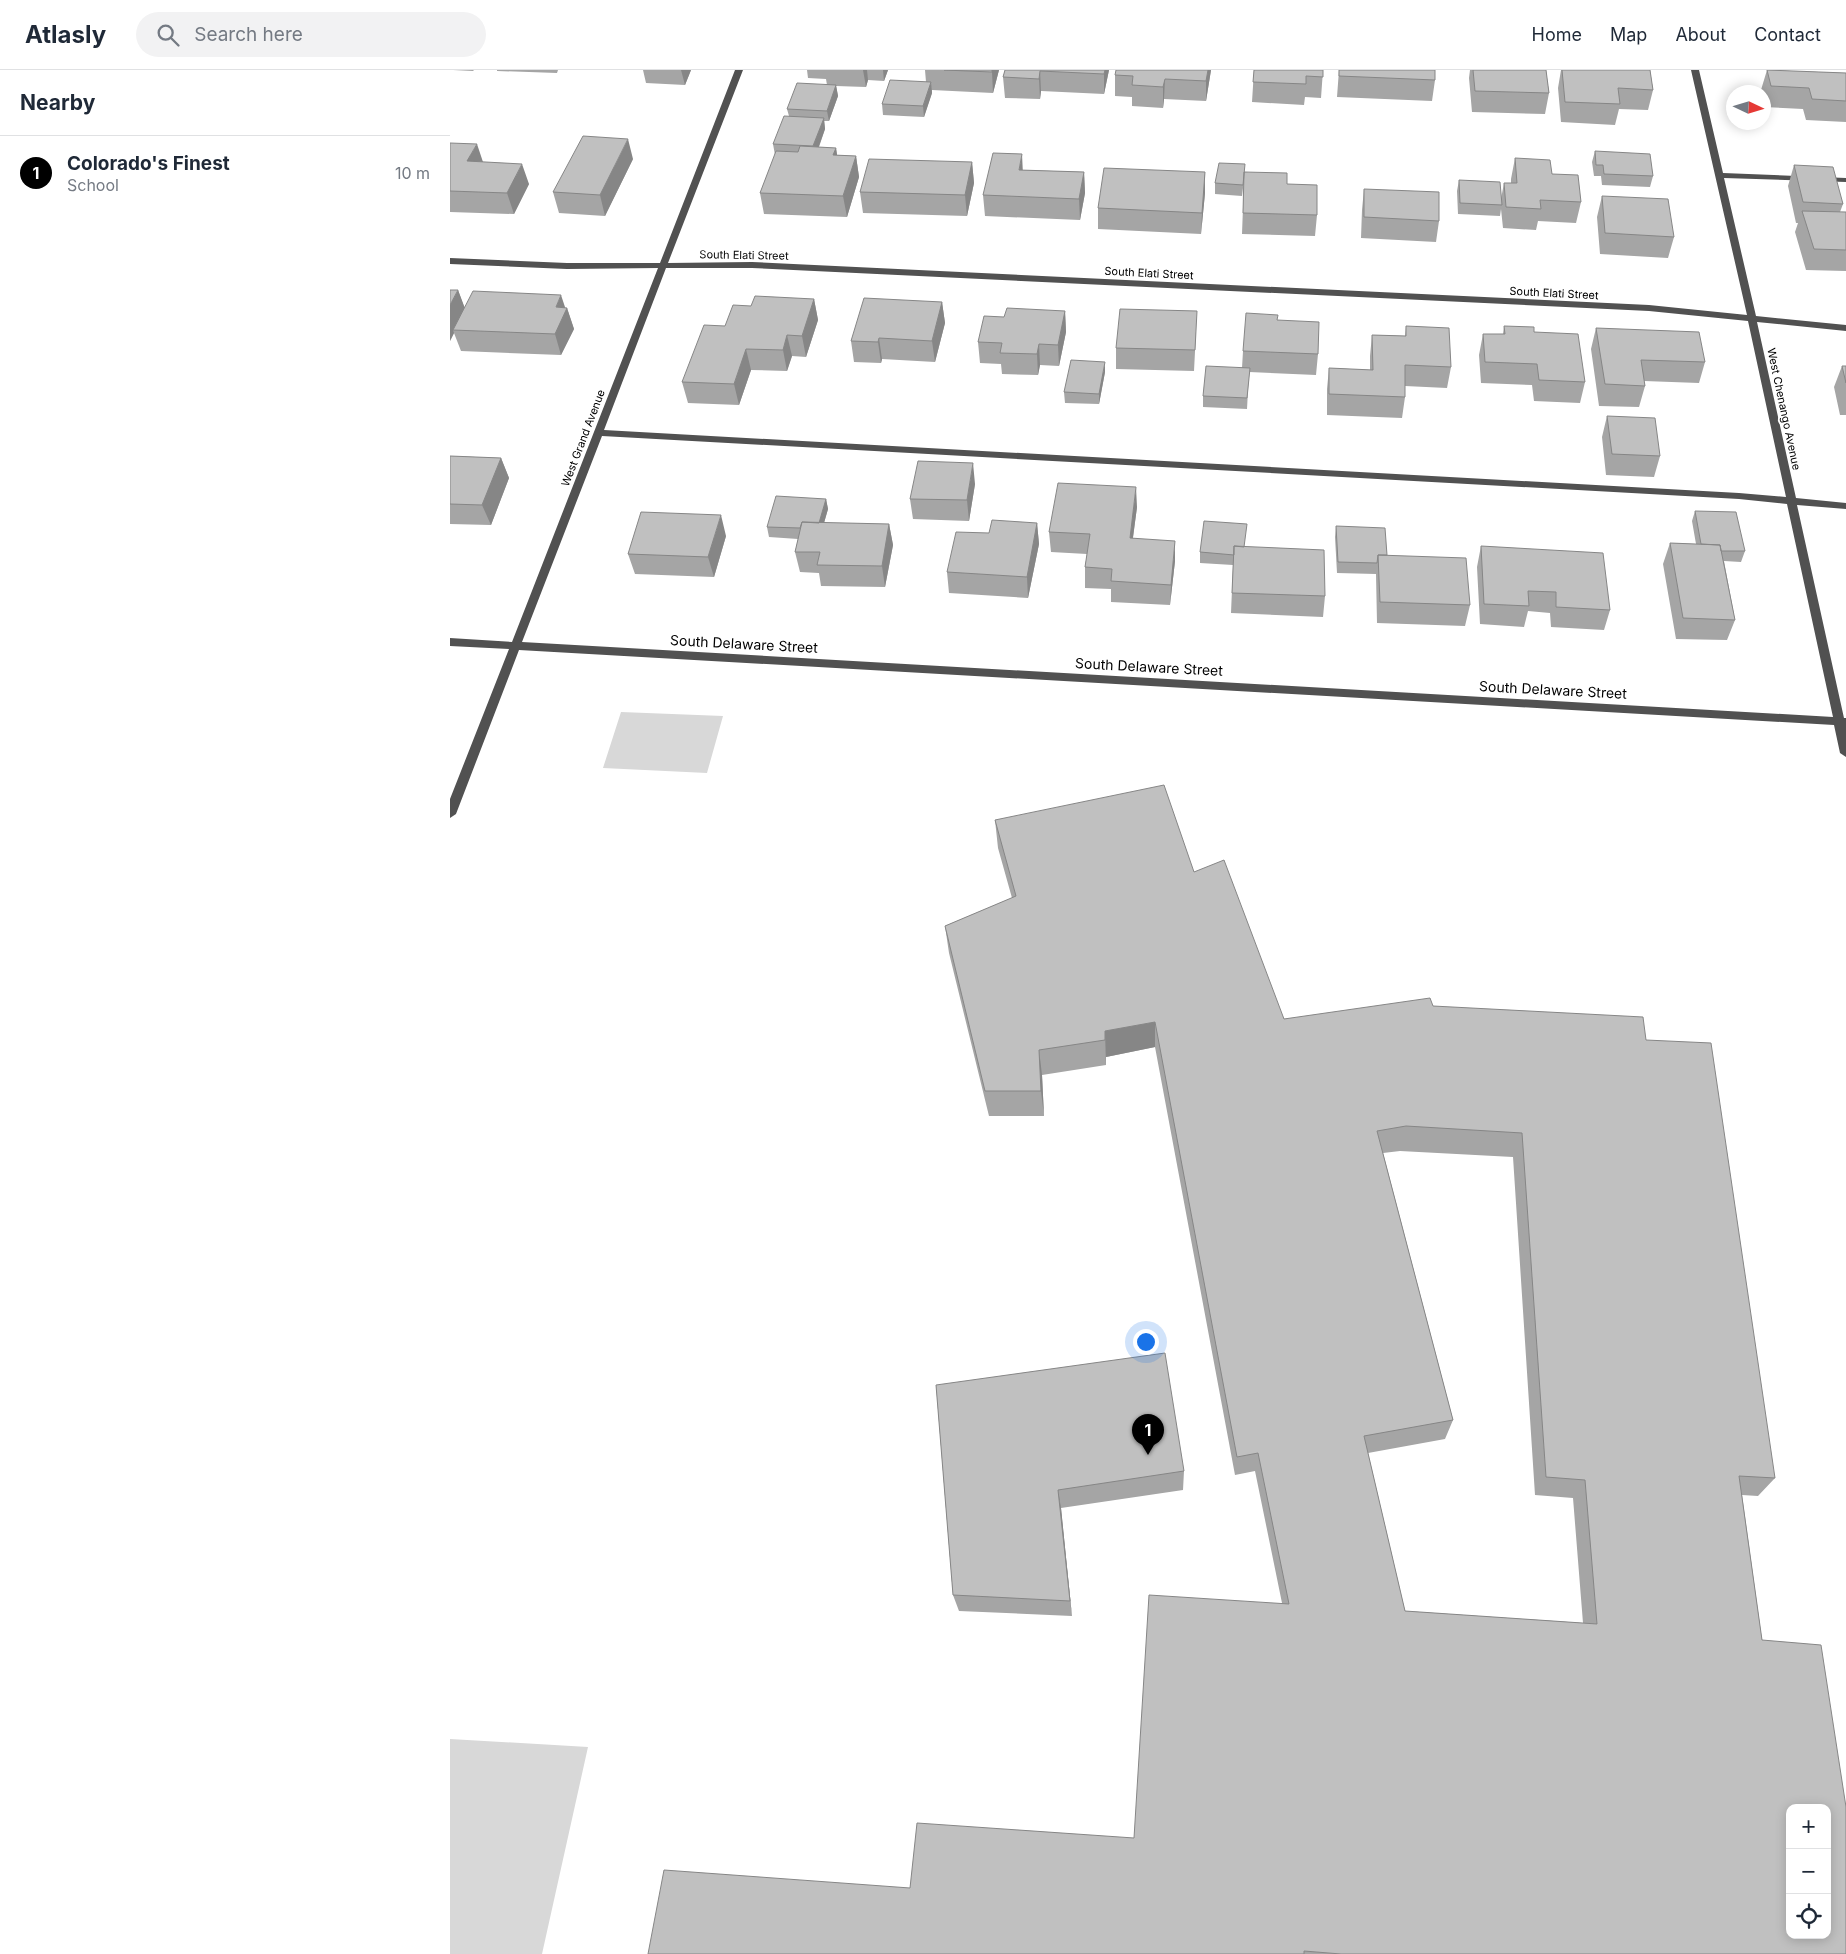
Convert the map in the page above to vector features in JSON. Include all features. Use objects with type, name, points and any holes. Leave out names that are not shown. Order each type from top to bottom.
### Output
[{"type":"street","name":"West Grand Avenue","points":[[450,814],[739,70]]},
{"type":"street","name":"West Chenango Avenue","points":[[1695,70],[1842,721],[1846,754]]},
{"type":"street","points":[[1719,175],[1846,180]]},
{"type":"street","name":"South Elati Street","points":[[450,261],[567,266],[752,265],[1649,308],[1846,328]]},
{"type":"street","points":[[598,433],[1791,500],[1846,506]]},
{"type":"street","name":"South Delaware Street","points":[[450,642],[1842,721]]},
{"type":"shaded area","points":[[621,712],[723,716],[707,773],[603,768]]},
{"type":"shaded area","points":[[450,1739],[588,1747],[542,1954],[450,1954]]},
{"type":"building","points":[[944,70],[992,70],[992,72]]},
{"type":"building","points":[[1005,70],[1105,70],[1104,74],[1040,71],[1039,79],[1003,77]]},
{"type":"building","points":[[1116,70],[1208,70],[1206,81],[1165,79],[1163,87],[1132,85],[1133,76],[1115,75]]},
{"type":"building","points":[[1254,70],[1323,70],[1323,77],[1306,76],[1306,84],[1253,82]]},
{"type":"building","points":[[1339,70],[1435,70],[1435,80],[1339,76]]},
{"type":"building","points":[[1473,70],[1546,70],[1549,93],[1475,91]]},
{"type":"building","points":[[1562,70],[1650,70],[1653,90],[1618,88],[1620,104],[1565,102]]},
{"type":"building","points":[[1767,70],[1846,73],[1846,101],[1812,99],[1809,88],[1771,85]]},
{"type":"building","points":[[890,80],[931,82],[923,106],[882,104]]},
{"type":"building","points":[[797,83],[836,85],[827,111],[787,109]]},
{"type":"building","points":[[784,116],[824,118],[813,146],[773,144]]},
{"type":"building","points":[[583,136],[628,139],[600,195],[553,192]]},
{"type":"building","points":[[450,143],[477,144],[467,161],[522,164],[507,193],[450,191]]},
{"type":"building","points":[[800,146],[836,148],[833,155],[856,156],[843,196],[760,193],[776,151],[798,152]]},
{"type":"building","points":[[1595,151],[1650,154],[1653,176],[1604,174],[1603,165],[1596,165]]},
{"type":"building","points":[[993,153],[1022,154],[1019,170],[1084,172],[1079,199],[983,195]]},
{"type":"building","points":[[1515,158],[1550,160],[1552,174],[1578,175],[1581,202],[1540,200],[1541,209],[1506,207],[1504,183],[1517,183]]},
{"type":"building","points":[[869,159],[972,162],[965,195],[860,192]]},
{"type":"building","points":[[1219,163],[1245,164],[1243,185],[1215,183]]},
{"type":"building","points":[[1794,165],[1833,167],[1843,204],[1803,202]]},
{"type":"building","points":[[1104,168],[1205,172],[1202,213],[1098,208]]},
{"type":"building","points":[[1244,172],[1287,173],[1287,184],[1317,185],[1317,215],[1243,213]]},
{"type":"building","points":[[1459,180],[1500,182],[1502,205],[1460,203]]},
{"type":"building","points":[[1364,189],[1439,192],[1439,221],[1364,217]]},
{"type":"building","points":[[1602,196],[1668,199],[1674,237],[1605,233]]},
{"type":"building","points":[[1802,211],[1846,212],[1846,250],[1814,249]]},
{"type":"building","points":[[450,290],[458,290],[450,305]]},
{"type":"building","points":[[473,291],[561,295],[556,307],[567,308],[555,334],[453,330]]},
{"type":"building","points":[[755,296],[814,299],[802,336],[787,335],[783,350],[746,349],[734,384],[682,382],[704,325],[725,326],[733,305],[751,306]]},
{"type":"building","points":[[864,298],[942,302],[932,341],[879,338],[878,342],[851,341]]},
{"type":"building","points":[[1007,308],[1065,311],[1058,345],[1039,344],[1037,354],[1000,353],[1002,343],[978,342],[984,316],[1004,317]]},
{"type":"building","points":[[1120,309],[1197,311],[1195,350],[1116,348]]},
{"type":"building","points":[[1246,313],[1278,315],[1277,320],[1319,322],[1318,354],[1243,351]]},
{"type":"building","points":[[1406,326],[1449,328],[1451,367],[1405,365],[1405,397],[1329,394],[1329,368],[1373,370],[1372,335],[1406,336]]},
{"type":"building","points":[[1504,326],[1534,327],[1534,332],[1578,334],[1585,382],[1539,380],[1537,364],[1485,362],[1483,334],[1505,334]]},
{"type":"building","points":[[1596,328],[1699,332],[1705,362],[1641,360],[1645,386],[1605,384]]},
{"type":"building","points":[[1071,360],[1105,362],[1099,394],[1064,392]]},
{"type":"building","points":[[1206,366],[1250,368],[1247,398],[1203,396]]},
{"type":"building","points":[[1842,366],[1846,366],[1846,383]]},
{"type":"building","points":[[1607,416],[1655,418],[1660,456],[1612,454]]},
{"type":"building","points":[[450,456],[501,458],[482,505],[450,504]]},
{"type":"building","points":[[918,461],[973,463],[967,500],[910,499]]},
{"type":"building","points":[[1058,483],[1136,487],[1130,538],[1175,541],[1171,585],[1111,581],[1112,569],[1085,567],[1090,534],[1049,532]]},
{"type":"building","points":[[776,496],[826,499],[819,523],[802,522],[800,528],[767,527]]},
{"type":"building","points":[[1695,511],[1736,512],[1745,551],[1721,551],[1720,545],[1701,544]]},
{"type":"building","points":[[641,512],[721,515],[708,557],[628,554]]},
{"type":"building","points":[[992,520],[1037,523],[1027,577],[947,572],[956,532],[989,533]]},
{"type":"building","points":[[1204,521],[1247,524],[1244,547],[1234,546],[1234,555],[1200,552]]},
{"type":"building","points":[[802,522],[889,524],[882,566],[817,565],[820,552],[795,552]]},
{"type":"building","points":[[1336,526],[1385,528],[1387,555],[1378,555],[1377,563],[1338,562]]},
{"type":"building","points":[[1670,543],[1720,545],[1735,620],[1683,618]]},
{"type":"building","points":[[1234,546],[1324,550],[1325,596],[1232,593]]},
{"type":"building","points":[[1481,546],[1603,553],[1610,610],[1556,607],[1556,592],[1528,591],[1529,606],[1484,604]]},
{"type":"building","points":[[1378,555],[1466,558],[1470,605],[1380,602]]},
{"type":"building","points":[[1164,785],[1194,872],[1224,860],[1284,1019],[1430,998],[1433,1006],[1643,1017],[1646,1040],[1711,1043],[1775,1478],[1739,1476],[1762,1640],[1821,1645],[1846,1807],[1846,1954],[1341,1954],[1304,1951],[1304,1954],[648,1954],[664,1870],[910,1888],[917,1823],[1134,1838],[1149,1595],[1289,1604],[1258,1453],[1237,1457],[1155,1022],[1105,1031],[1105,1040],[1039,1050],[1041,1091],[985,1091],[945,926],[1016,896],[995,820]],"holes":[[[1406,1126],[1522,1133],[1546,1477],[1585,1480],[1597,1624],[1405,1611],[1364,1436],[1453,1420],[1377,1131]]]},
{"type":"building","points":[[1165,1353],[1184,1471],[1058,1490],[1070,1601],[953,1595],[936,1385]]},
{"type":"place","name":"Colorado's Finest","points":[[1148,1455]]}]
